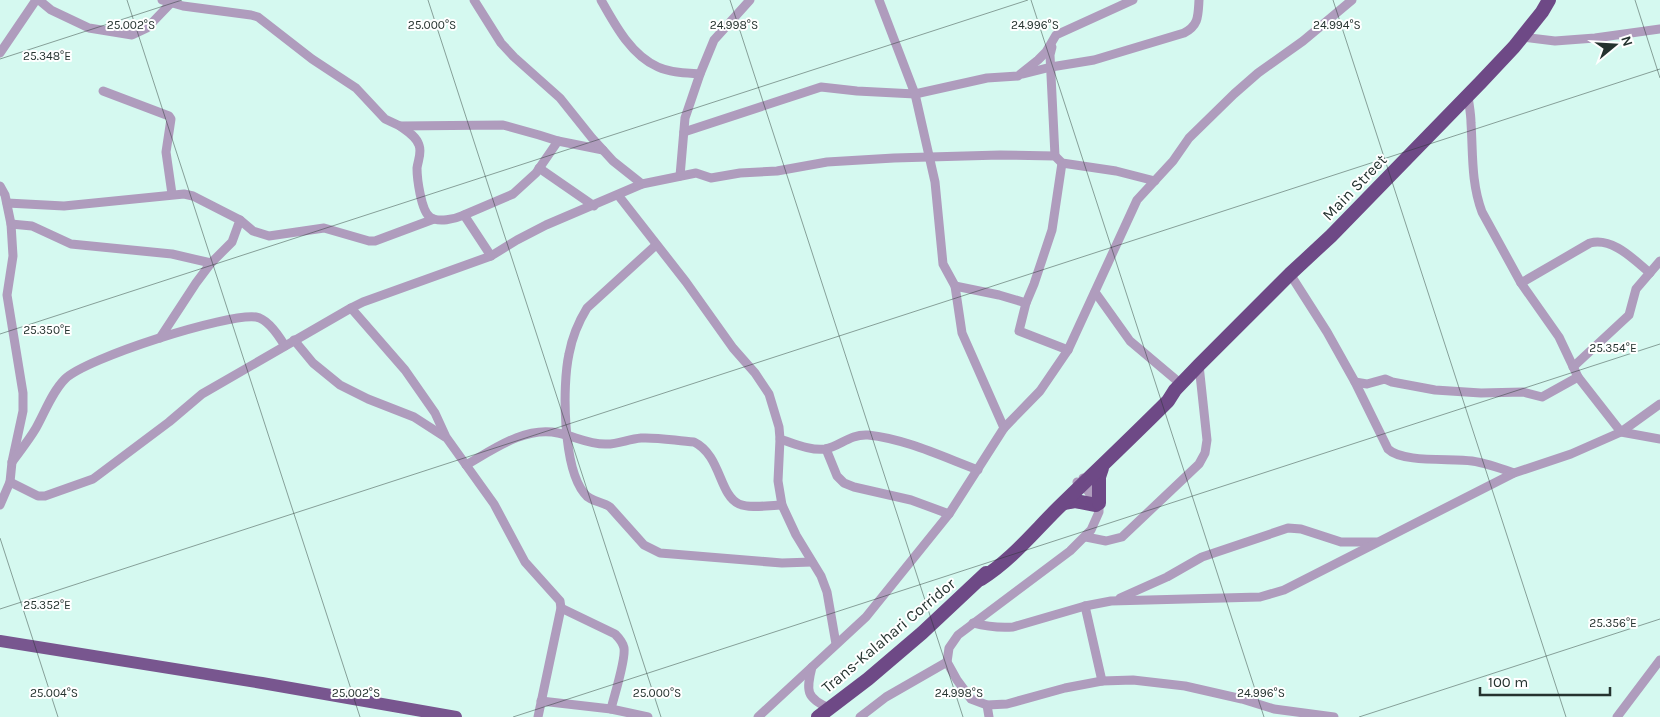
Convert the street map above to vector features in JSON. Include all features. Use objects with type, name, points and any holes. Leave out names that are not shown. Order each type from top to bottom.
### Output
[{"type":"highway","name":"Main Street","points":[[1082,481],[1102,468],[1168,401],[1199,364],[1331,236],[1468,96],[1522,37],[1549,0]]},
{"type":"highway","name":"Main Street","points":[[1082,481],[1164,397],[1178,387]]},
{"type":"highway","points":[[1064,503],[1075,501],[1098,507],[1098,478],[1102,468]]},
{"type":"highway","name":"Trans-Kalahari Corridor","points":[[980,579],[994,571],[1013,554],[1064,503],[1082,481]]},
{"type":"highway","name":"Trans-Kalahari Corridor","points":[[818,717],[922,633],[980,579],[1004,553],[1082,481]]},
{"type":"main road","points":[[0,641],[272,684],[456,717]]},
{"type":"street","points":[[0,53],[38,0],[51,10],[89,28],[132,35],[147,28],[171,3]]},
{"type":"street","points":[[162,0],[258,17],[312,59],[356,88],[385,119],[411,134],[420,146],[417,169],[421,200],[427,214],[434,219]]},
{"type":"street","points":[[474,0],[501,43],[560,98],[613,161],[642,184]]},
{"type":"street","points":[[602,0],[618,30],[646,60],[660,68],[700,74]]},
{"type":"street","points":[[680,176],[685,118],[700,74],[714,40],[750,0]]},
{"type":"street","points":[[879,0],[915,94],[935,182],[943,264],[955,286],[962,333],[1004,428]]},
{"type":"street","points":[[1018,76],[1046,52],[1056,35],[1133,0]]},
{"type":"street","points":[[684,132],[821,87],[915,94],[987,78],[1018,76],[1050,67],[1094,60],[1190,30],[1197,21],[1199,0]]},
{"type":"street","points":[[758,717],[866,617],[949,514],[1004,428],[1040,391],[1068,350],[1137,200],[1173,161],[1189,138],[1234,94],[1303,41],[1352,0]]},
{"type":"street","points":[[1522,37],[1555,40],[1595,38],[1660,29]]},
{"type":"street","points":[[1056,35],[1050,55],[1055,156],[1062,164],[1116,172],[1155,182]]},
{"type":"street","points":[[104,91],[169,116],[171,119],[166,152],[172,194]]},
{"type":"street","points":[[1468,96],[1474,184],[1478,200],[1482,212],[1521,283],[1559,337],[1578,377],[1620,432],[1660,439]]},
{"type":"street","points":[[400,126],[503,125],[558,141],[603,150]]},
{"type":"street","points":[[7,203],[64,206],[184,194],[193,196],[240,220],[253,231],[269,236],[324,228],[363,240],[375,241],[434,219],[446,219],[464,215],[513,194],[539,168],[558,141]]},
{"type":"street","points":[[10,482],[38,496],[45,496],[93,479],[169,422],[202,394],[363,302],[491,256],[517,240],[642,184],[696,172],[711,178],[740,173],[777,171],[827,162],[1000,155],[1055,156]]},
{"type":"street","points":[[1062,164],[1052,230],[1026,303],[1019,331],[1068,350]]},
{"type":"street","points":[[539,168],[594,206]]},
{"type":"street","points":[[0,186],[7,203],[12,224],[13,256],[7,295],[23,393],[23,411],[12,462],[10,482],[0,505]]},
{"type":"street","points":[[618,195],[686,282],[733,348],[764,385],[769,394],[777,416],[780,439],[778,481],[782,505],[796,535],[821,576],[827,592],[836,644]]},
{"type":"street","points":[[464,215],[491,256]]},
{"type":"street","points":[[160,338],[211,263],[232,242],[240,220]]},
{"type":"street","points":[[12,224],[32,226],[70,244],[172,254],[211,263]]},
{"type":"street","points":[[1521,283],[1590,243],[1596,242],[1605,242],[1616,247],[1650,273]]},
{"type":"street","points":[[656,245],[587,308],[581,318],[569,352],[565,383],[567,435],[571,464],[578,484],[584,494],[591,500],[604,503],[610,507],[639,540],[650,549],[664,554],[782,563],[812,562]]},
{"type":"street","points":[[1573,367],[1629,315],[1636,289],[1660,261]]},
{"type":"street","points":[[1290,274],[1328,332],[1388,449],[1393,454],[1409,458],[1473,461],[1514,473]]},
{"type":"street","points":[[955,286],[1026,303]]},
{"type":"street","points":[[1095,292],[1130,341],[1178,387]]},
{"type":"street","points":[[352,308],[405,370],[435,413],[446,437],[494,504],[525,562],[554,592],[560,602],[561,608],[538,717]]},
{"type":"street","points":[[12,462],[35,429],[57,388],[66,378],[77,371],[140,343],[225,321],[256,317],[265,322],[285,346]]},
{"type":"street","points":[[294,340],[313,363],[340,385],[368,399],[414,417],[446,437]]},
{"type":"street","points":[[1086,537],[1106,541],[1122,537],[1199,464],[1206,453],[1207,440],[1199,364]]},
{"type":"street","points":[[1355,382],[1367,384],[1385,379],[1435,390],[1481,393],[1523,392],[1542,397],[1578,377]]},
{"type":"street","points":[[973,623],[991,628],[1013,626],[1085,606],[1111,601],[1260,596],[1284,590],[1514,473],[1570,454],[1620,432],[1660,404]]},
{"type":"street","points":[[466,465],[525,434],[542,431],[607,444],[642,438],[694,442],[709,452],[734,501],[741,505],[749,506],[782,505]]},
{"type":"street","points":[[780,439],[813,448],[826,449],[855,436],[869,435],[914,446],[978,470]]},
{"type":"street","points":[[826,449],[837,476],[844,483],[911,500],[949,514]]},
{"type":"street","points":[[1082,481],[1098,507],[1091,530],[1086,537],[958,635],[949,648],[947,662],[971,699],[987,705],[1007,704],[1065,688],[1102,681],[1134,680],[1185,686],[1242,699],[1274,713],[1334,717]]},
{"type":"street","points":[[1111,601],[1149,586],[1202,557],[1288,528],[1301,529],[1341,542],[1379,542]]},
{"type":"street","points":[[1085,606],[1102,681]]},
{"type":"street","points":[[561,608],[616,634],[624,648],[624,658],[611,710]]},
{"type":"street","points":[[1617,717],[1660,660]]},
{"type":"street","points":[[860,717],[886,697],[947,662]]},
{"type":"street","points":[[812,667],[808,689],[810,695],[816,702],[830,708]]},
{"type":"street","points":[[541,701],[648,717]]},
{"type":"street","points":[[987,705],[989,717]]}]
